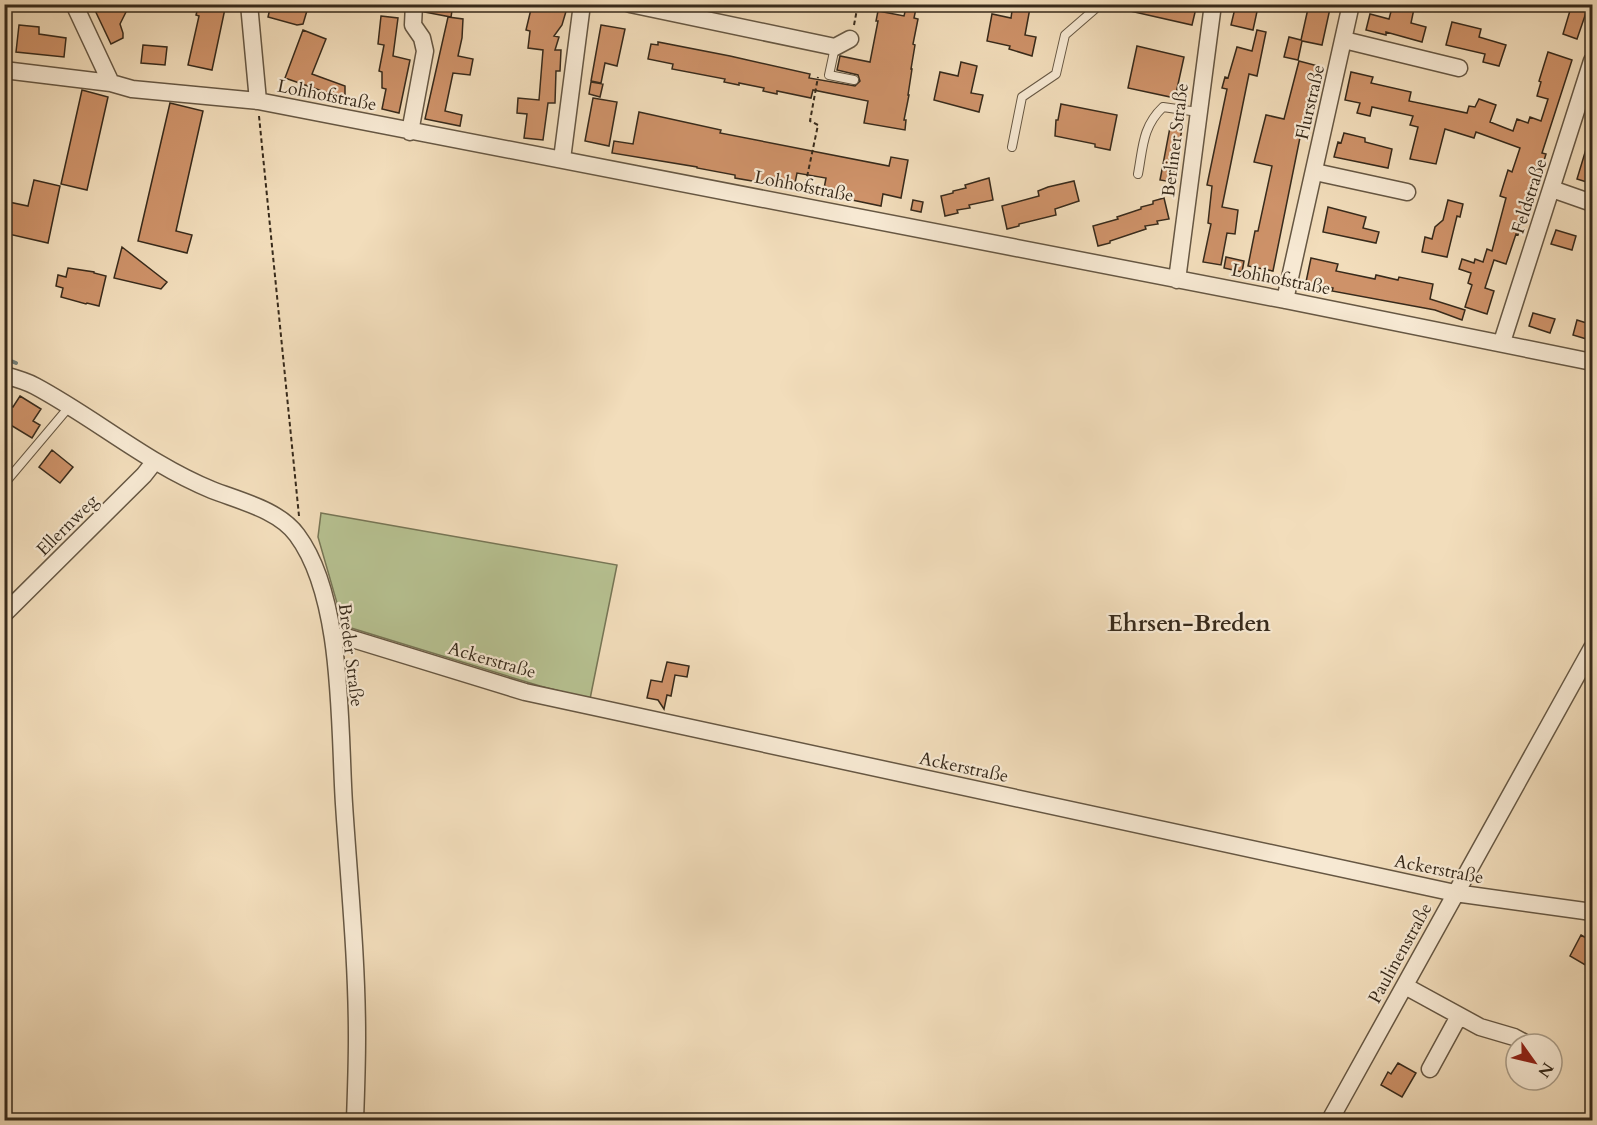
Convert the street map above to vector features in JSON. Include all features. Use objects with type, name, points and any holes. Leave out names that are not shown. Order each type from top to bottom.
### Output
[{"type":"street","points":[[74,4],[111,82]]},
{"type":"street","points":[[249,4],[258,101]]},
{"type":"street","points":[[410,132],[426,51],[422,38],[413,25],[414,4]]},
{"type":"street","points":[[562,159],[582,4]]},
{"type":"street","points":[[630,4],[829,47],[850,39]]},
{"type":"street","name":"Berliner Straße","points":[[1177,280],[1212,4]]},
{"type":"street","name":"Flurstraße","points":[[1285,300],[1351,4]]},
{"type":"street","points":[[1344,40],[1459,68]]},
{"type":"street","name":"Feldstraße","points":[[1502,342],[1593,61]]},
{"type":"street","name":"Lohhofstraße","points":[[4,70],[111,82],[132,89],[258,101],[1502,342],[1593,362]]},
{"type":"street","points":[[1315,172],[1407,192]]},
{"type":"street","points":[[1552,189],[1593,203]]},
{"type":"street","name":"Breder Straße","points":[[4,375],[34,385],[155,461],[207,488],[264,511],[280,520],[296,534],[308,552],[325,599],[333,637],[339,701],[354,955],[357,1036],[355,1120]]},
{"type":"street","name":"Ellernweg","points":[[4,614],[144,475],[155,461]]},
{"type":"street","name":"Ackerstraße","points":[[333,637],[346,637],[525,692],[1455,893],[1593,912]]},
{"type":"street","name":"Paulinenstraße","points":[[1330,1120],[1593,648]]},
{"type":"street","points":[[1405,986],[1459,1017],[1480,1027],[1504,1034]]},
{"type":"street","points":[[1430,1070],[1459,1017]]},
{"type":"lane","points":[[1012,147],[1022,97],[1056,74],[1065,35],[1095,9],[1096,4]]},
{"type":"lane","points":[[829,47],[829,75],[854,80]]},
{"type":"lane","points":[[1138,174],[1146,130],[1152,117],[1162,107],[1198,112]]},
{"type":"lane","points":[[4,484],[69,407]]},
{"type":"path","points":[[850,39],[858,4]]},
{"type":"path","points":[[801,205],[818,125],[810,122],[829,47]]},
{"type":"path","points":[[258,101],[299,504],[299,524],[296,534]]},
{"type":"green space","points":[[321,513],[617,565],[590,699],[348,627],[341,617],[318,537]]},
{"type":"building","points":[[92,4],[130,4],[120,24],[123,38],[111,44]]},
{"type":"building","points":[[199,4],[226,4],[212,70],[188,65],[199,16],[196,15]]},
{"type":"building","points":[[271,4],[309,4],[303,24],[297,25],[268,17]]},
{"type":"building","points":[[424,4],[453,4],[451,17],[424,12]]},
{"type":"building","points":[[907,4],[917,4],[914,18],[918,19],[904,120],[906,120],[905,130],[864,123],[868,101],[813,90],[811,98],[777,91],[777,94],[763,91],[764,88],[724,82],[725,79],[672,69],[673,64],[648,59],[651,44],[658,45],[658,42],[810,74],[809,78],[855,86],[860,81],[858,75],[837,70],[840,56],[870,62],[878,11],[904,16]]},
{"type":"building","points":[[1013,4],[1030,8],[1025,35],[1036,37],[1032,56],[1009,49],[1010,46],[987,41],[992,14],[1011,18]]},
{"type":"building","points":[[1122,4],[1197,4],[1192,25],[1121,9]]},
{"type":"building","points":[[1236,4],[1258,7],[1253,30],[1231,25]]},
{"type":"building","points":[[1309,4],[1331,4],[1322,45],[1302,41],[1298,60],[1284,57],[1289,37],[1301,40]]},
{"type":"building","points":[[1393,4],[1415,4],[1411,23],[1426,27],[1422,42],[1386,32],[1386,35],[1366,30],[1370,14],[1389,19]]},
{"type":"building","points":[[1572,4],[1589,4],[1577,39],[1563,34]]},
{"type":"building","points":[[532,5],[554,11],[555,5],[567,8],[562,25],[554,36],[559,37],[555,50],[561,50],[560,71],[556,71],[555,103],[548,103],[543,140],[524,138],[527,114],[517,113],[518,98],[539,100],[543,50],[528,48],[530,31],[526,30]]},
{"type":"building","points":[[381,16],[398,18],[393,56],[410,60],[399,113],[382,109],[386,89],[382,88],[382,72],[379,71],[384,45],[378,44]]},
{"type":"building","points":[[448,17],[463,19],[458,56],[473,59],[470,75],[453,73],[445,111],[462,115],[460,126],[425,119]]},
{"type":"building","points":[[1452,22],[1481,29],[1479,37],[1506,45],[1499,66],[1483,62],[1485,54],[1446,45]]},
{"type":"building","points":[[19,25],[39,27],[39,34],[66,38],[64,57],[16,52]]},
{"type":"building","points":[[601,25],[625,29],[617,66],[605,63],[601,83],[591,81]]},
{"type":"building","points":[[303,30],[326,39],[312,74],[345,86],[345,99],[285,78]]},
{"type":"building","points":[[1257,30],[1266,32],[1257,76],[1249,74],[1222,207],[1238,210],[1235,234],[1227,233],[1221,265],[1203,262],[1211,224],[1208,223],[1212,186],[1207,185],[1227,89],[1222,88],[1225,77],[1228,78],[1237,47],[1252,51]]},
{"type":"building","points":[[143,45],[167,47],[165,65],[141,63]]},
{"type":"building","points":[[1137,46],[1184,57],[1175,98],[1128,88]]},
{"type":"building","points":[[1548,52],[1572,60],[1542,153],[1546,154],[1538,180],[1534,179],[1518,235],[1516,234],[1506,264],[1494,260],[1485,288],[1494,291],[1487,314],[1465,307],[1472,285],[1468,283],[1471,273],[1459,269],[1462,259],[1474,263],[1475,259],[1483,262],[1487,249],[1492,251],[1506,198],[1500,196],[1508,170],[1512,172],[1520,148],[1476,132],[1474,138],[1445,129],[1436,164],[1410,159],[1418,127],[1410,125],[1413,116],[1372,107],[1370,116],[1357,113],[1360,103],[1345,100],[1351,72],[1373,77],[1371,83],[1411,92],[1409,101],[1467,113],[1469,106],[1475,107],[1479,99],[1496,105],[1490,122],[1513,131],[1517,119],[1528,123],[1530,117],[1541,121],[1548,99],[1537,96]]},
{"type":"building","points":[[1299,61],[1318,66],[1313,89],[1310,88],[1273,271],[1248,266],[1272,166],[1254,162],[1266,115],[1284,119]]},
{"type":"building","points":[[961,62],[977,66],[971,93],[983,95],[979,112],[934,100],[940,72],[958,76]]},
{"type":"building","points":[[591,82],[603,84],[600,97],[589,94]]},
{"type":"building","points":[[82,90],[108,97],[87,190],[61,184]]},
{"type":"building","points":[[593,98],[617,102],[609,146],[585,141]]},
{"type":"building","points":[[170,103],[203,111],[176,231],[192,235],[187,253],[138,241]]},
{"type":"building","points":[[1061,104],[1117,115],[1110,150],[1095,147],[1095,144],[1055,136],[1056,120],[1058,120]]},
{"type":"building","points":[[639,112],[721,130],[720,133],[889,166],[891,157],[908,160],[901,198],[883,194],[881,206],[823,194],[826,178],[797,173],[794,188],[735,178],[735,175],[697,167],[612,153],[614,141],[633,144]]},
{"type":"building","points":[[1171,122],[1183,124],[1172,182],[1160,180]]},
{"type":"building","points":[[1344,133],[1365,138],[1365,142],[1392,149],[1388,168],[1334,157],[1338,142],[1341,143]]},
{"type":"building","points":[[1590,136],[1593,136],[1593,184],[1577,179]]},
{"type":"building","points":[[989,178],[993,200],[969,205],[970,208],[957,210],[958,213],[945,216],[941,196],[966,188],[965,185]]},
{"type":"building","points":[[34,180],[60,186],[48,243],[4,233],[4,201],[28,206]]},
{"type":"building","points":[[1074,181],[1079,201],[1055,209],[1056,215],[1007,229],[1002,206],[1039,196],[1038,191],[1048,187]]},
{"type":"building","points":[[1164,198],[1169,219],[1157,221],[1158,224],[1145,226],[1146,229],[1098,246],[1093,226],[1118,219],[1117,217]]},
{"type":"building","points":[[913,200],[923,202],[921,212],[911,210]]},
{"type":"building","points":[[1448,200],[1463,204],[1460,217],[1457,216],[1447,257],[1422,252],[1425,237],[1432,239],[1435,227],[1443,220]]},
{"type":"building","points":[[1328,207],[1366,217],[1363,228],[1379,232],[1376,243],[1323,232]]},
{"type":"building","points":[[1556,230],[1576,236],[1572,250],[1551,244]]},
{"type":"building","points":[[122,247],[167,282],[161,289],[114,278]]},
{"type":"building","points":[[1226,257],[1244,261],[1242,272],[1224,268]]},
{"type":"building","points":[[1311,258],[1338,264],[1336,271],[1375,279],[1376,275],[1433,284],[1430,299],[1465,310],[1462,320],[1435,310],[1332,291],[1333,288],[1306,282]]},
{"type":"building","points":[[68,268],[106,276],[99,306],[61,297],[63,288],[56,286],[58,275],[66,277]]},
{"type":"building","points":[[1533,313],[1555,319],[1550,333],[1529,326]]},
{"type":"building","points":[[1577,320],[1593,325],[1593,341],[1573,335]]},
{"type":"building","points":[[20,396],[41,409],[33,421],[40,425],[32,438],[4,421],[4,402],[13,407]]},
{"type":"building","points":[[52,450],[73,467],[60,483],[39,467]]},
{"type":"building","points":[[667,662],[689,666],[687,677],[675,675],[671,696],[667,695],[664,709],[658,700],[647,698],[651,680],[662,682]]},
{"type":"building","points":[[1581,935],[1593,942],[1593,955],[1587,966],[1570,956]]},
{"type":"building","points":[[1398,1063],[1416,1073],[1402,1097],[1381,1085],[1388,1072],[1391,1074]]},
{"type":"waterway","points":[[4,60],[11,4]]},
{"type":"waterway","points":[[4,358],[16,363]]},
{"type":"waterway","points":[[4,396],[11,386]]},
{"type":"district","name":"Ehrsen-Breden","points":[[1189,623]]}]
